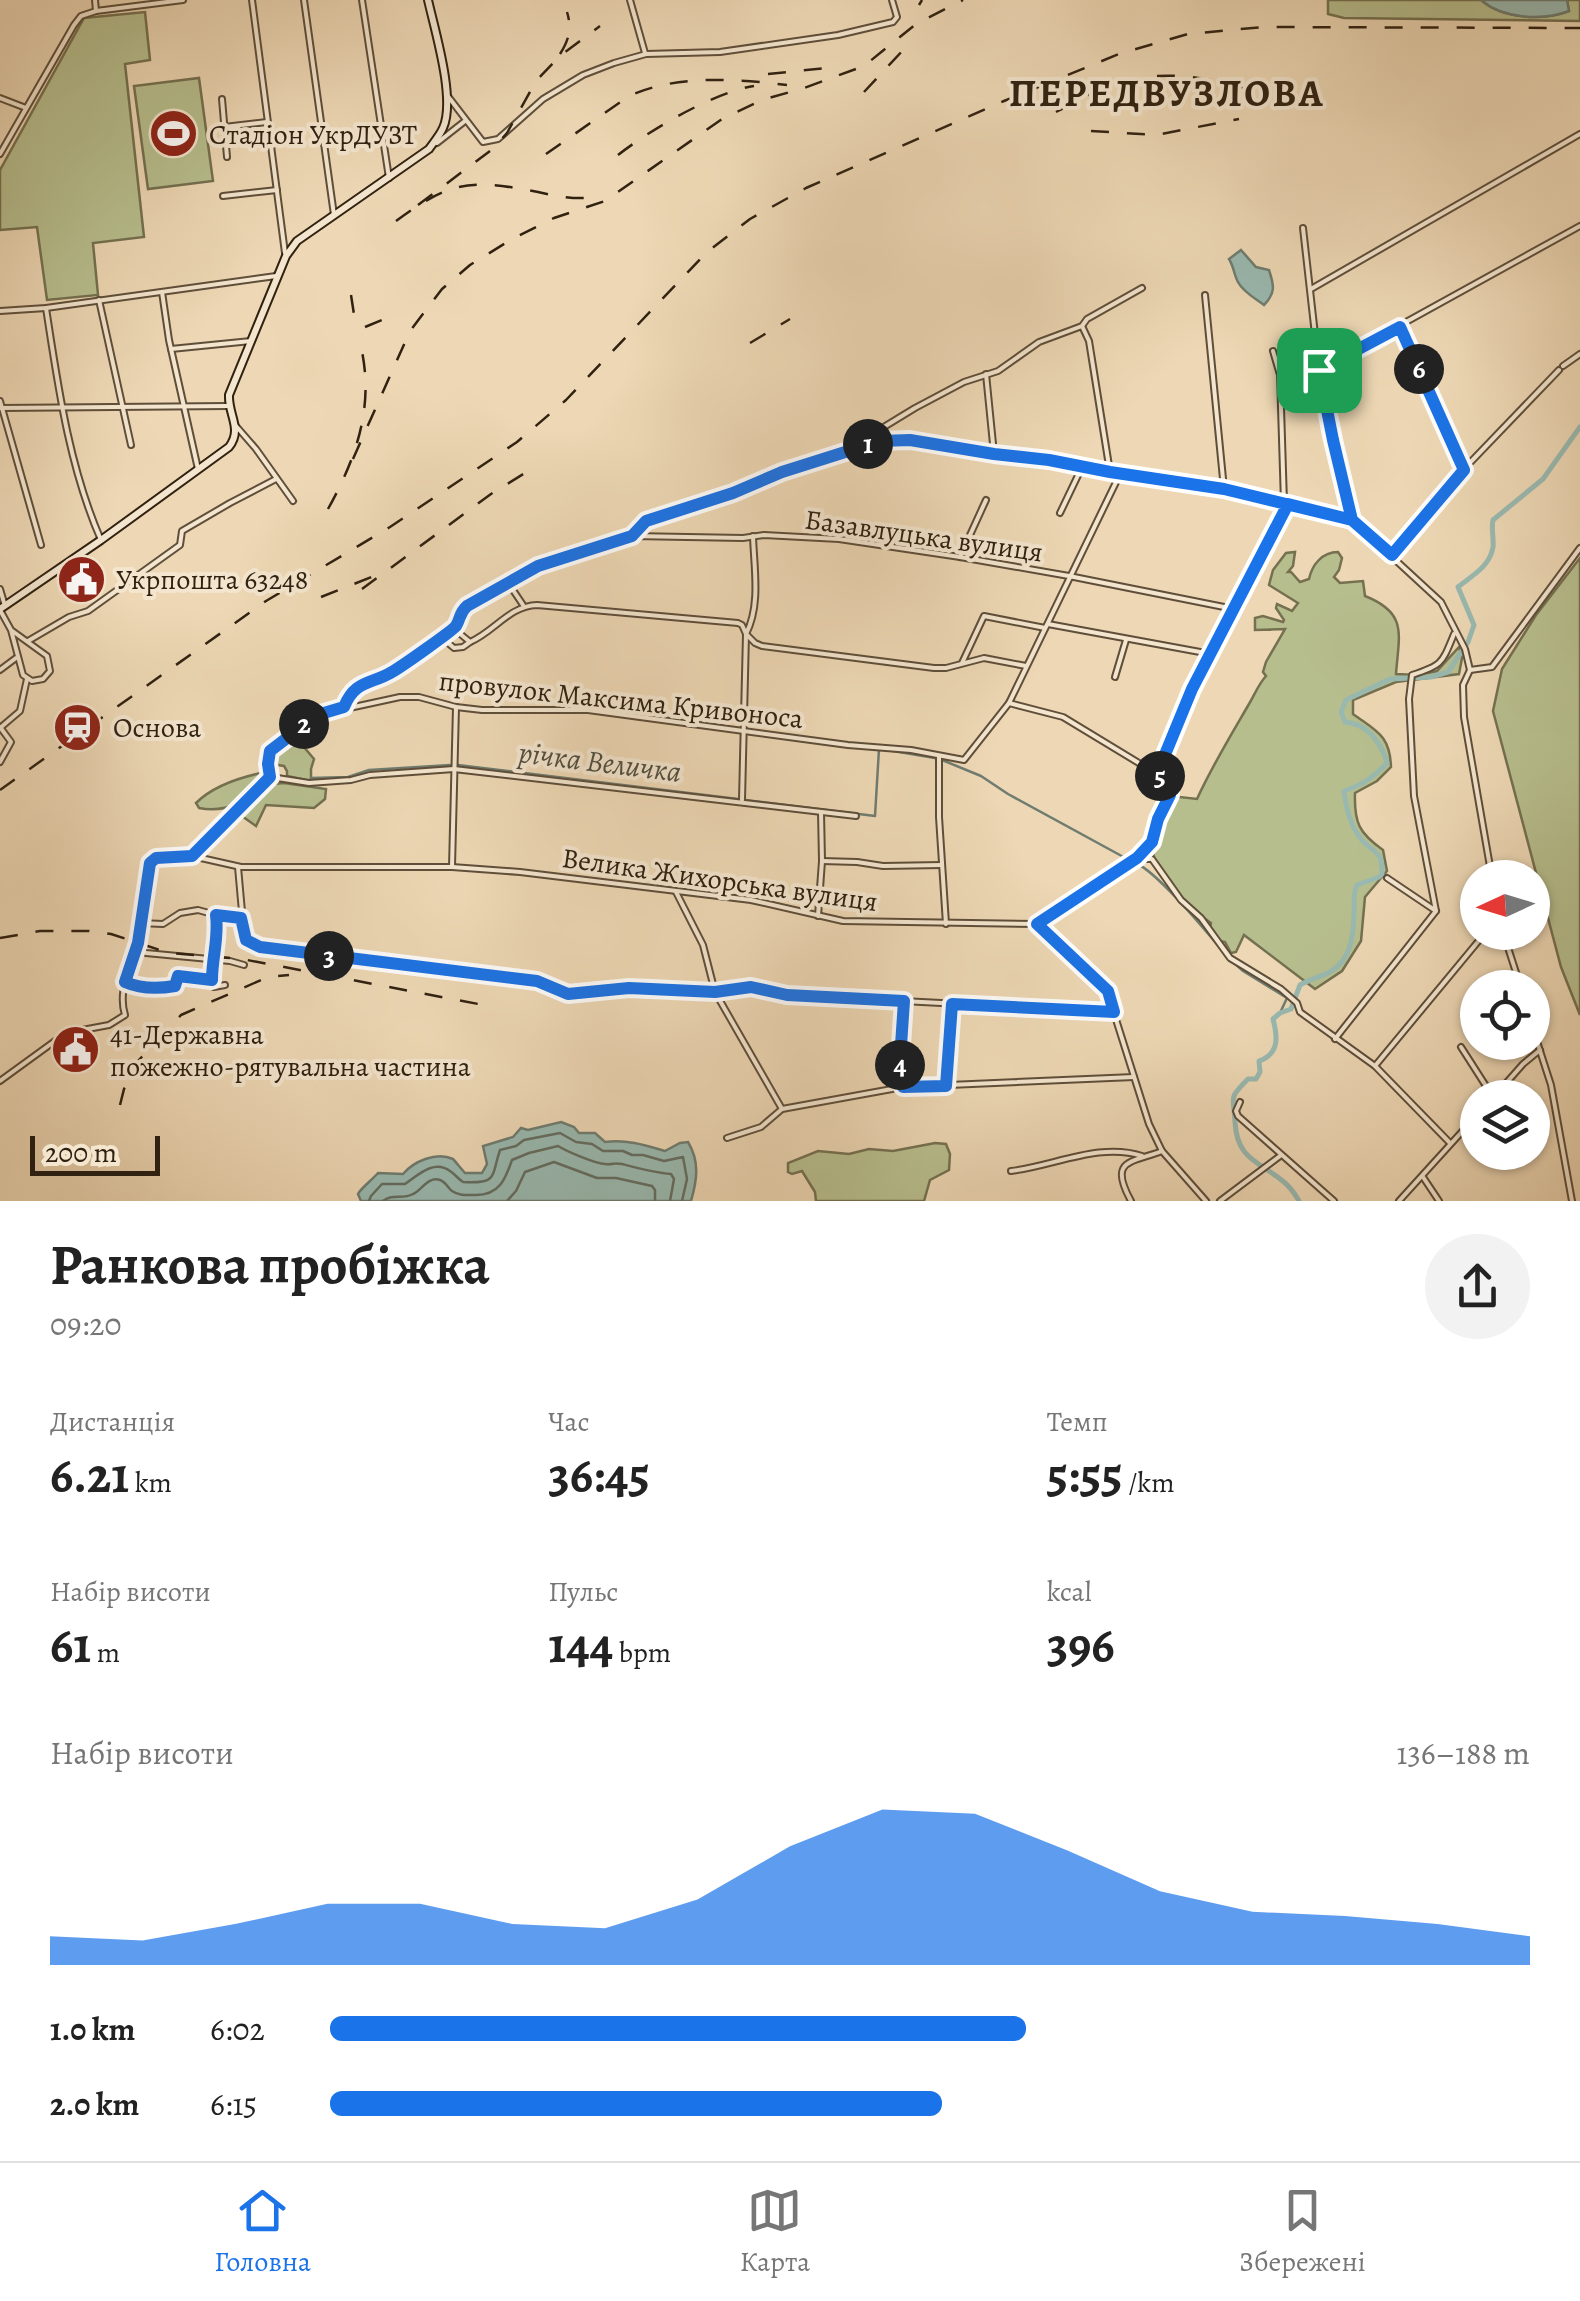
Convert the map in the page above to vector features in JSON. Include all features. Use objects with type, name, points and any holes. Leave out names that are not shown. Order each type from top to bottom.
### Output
[{"type":"main road","points":[[2,608],[230,447],[236,426],[228,406],[230,395],[286,256],[297,242],[334,214],[429,148],[443,129],[447,95],[428,0]]},
{"type":"street","points":[[96,0],[96,12]]},
{"type":"street","points":[[0,154],[82,16],[140,3],[184,0]]},
{"type":"street","points":[[252,0],[286,256]]},
{"type":"street","points":[[304,0],[334,214]]},
{"type":"street","points":[[362,0],[389,178]]},
{"type":"street","points":[[630,0],[646,54]]},
{"type":"street","points":[[447,95],[482,142],[498,139],[543,100],[582,76],[614,63],[646,54],[720,52],[838,35],[893,22],[896,18],[892,0]]},
{"type":"street","points":[[0,98],[26,108]]},
{"type":"street","points":[[222,99],[227,157]]},
{"type":"street","points":[[429,148],[466,120]]},
{"type":"street","points":[[224,128],[268,122]]},
{"type":"street","points":[[1311,288],[1580,134]]},
{"type":"street","points":[[223,196],[277,190]]},
{"type":"street","points":[[1319,370],[1580,226]]},
{"type":"street","points":[[1302,228],[1319,370],[1352,520]]},
{"type":"street","points":[[0,311],[276,276]]},
{"type":"street","points":[[860,446],[915,408],[964,382],[998,371],[1039,342],[1082,326],[1087,319],[1142,288]]},
{"type":"street","points":[[162,292],[198,470]]},
{"type":"street","points":[[1205,295],[1224,489]]},
{"type":"street","points":[[99,300],[131,445]]},
{"type":"street","points":[[46,308],[62,409],[90,514],[101,540]]},
{"type":"street","points":[[1082,326],[1088,341],[1110,472]]},
{"type":"street","points":[[1400,327],[1464,470]]},
{"type":"street","points":[[171,349],[251,341]]},
{"type":"street","points":[[1157,774],[1192,689],[1286,504],[1280,375],[1274,351]]},
{"type":"street","points":[[1392,555],[1464,470],[1561,368],[1580,354]]},
{"type":"street","points":[[986,374],[994,454]]},
{"type":"street","points":[[41,545],[0,406],[228,406]]},
{"type":"street","points":[[236,426],[294,500]]},
{"type":"street","points":[[0,439],[9,436]]},
{"type":"street","points":[[632,536],[646,521],[733,493],[782,472],[860,446],[910,440],[1224,489],[1352,520],[1441,602],[1465,649],[1470,670],[1463,685],[1464,718],[1489,860]]},
{"type":"street","points":[[1060,513],[1082,466]]},
{"type":"street","points":[[946,924],[939,756],[964,760],[1009,703],[1120,474]]},
{"type":"street","points":[[28,641],[69,617],[88,612],[180,544],[182,531],[276,479]]},
{"type":"street","points":[[960,557],[986,500]]},
{"type":"street","name":"Базавлуцька вулиця","points":[[344,707],[358,686],[392,672],[454,628],[467,606],[538,566],[632,536],[839,539],[1069,576],[1234,609]]},
{"type":"street","points":[[746,634],[753,620],[755,601],[753,536]]},
{"type":"street","points":[[1470,670],[1492,667],[1580,548]]},
{"type":"street","points":[[508,582],[523,605]]},
{"type":"street","points":[[0,590],[23,675],[32,682],[43,679],[50,664],[45,653],[11,630]]},
{"type":"street","points":[[442,637],[454,648],[463,647],[523,605],[742,624],[746,634],[742,802]]},
{"type":"street","points":[[962,664],[984,616],[1211,654]]},
{"type":"street","points":[[454,628],[470,642]]},
{"type":"street","points":[[1335,1038],[1436,911],[1414,796],[1411,683],[1412,675],[1444,660],[1455,631]]},
{"type":"street","points":[[746,634],[762,646],[807,654],[934,668],[984,658],[1026,666]]},
{"type":"street","points":[[1114,677],[1126,640]]},
{"type":"street","points":[[0,670],[18,657]]},
{"type":"street","points":[[0,762],[11,742],[0,728],[20,711],[27,680]]},
{"type":"street","name":"провулок Максима Кривоноса","points":[[192,856],[270,777],[270,751],[317,715],[400,697],[420,697],[482,710],[588,710],[939,756]]},
{"type":"street","points":[[1009,703],[1063,717],[1169,784],[1170,795],[1152,842],[1152,859],[1181,900],[1201,918],[1230,958],[1281,989],[1297,1003],[1300,1012],[1375,1066],[1450,1143]]},
{"type":"street","points":[[452,867],[456,707]]},
{"type":"street","points":[[270,777],[309,783],[454,769],[856,816]]},
{"type":"street","points":[[818,916],[821,812]]},
{"type":"street","points":[[1152,842],[1137,858],[1037,924],[1108,991],[1149,1124],[1162,1152],[1206,1201]]},
{"type":"street","points":[[0,1081],[66,1033],[109,1025],[125,1015],[125,982],[136,950],[150,863],[156,858],[192,856]]},
{"type":"street","name":"Велика Жихорська вулиця","points":[[192,856],[238,866],[452,867],[538,874],[751,900],[843,921],[1037,924]]},
{"type":"street","points":[[1137,858],[1152,859]]},
{"type":"street","points":[[822,861],[883,866],[942,864]]},
{"type":"street","points":[[238,866],[246,940],[260,947],[537,981],[568,994],[629,988],[715,992],[751,987],[787,995],[1114,1012]]},
{"type":"street","points":[[1386,878],[1436,911]]},
{"type":"street","points":[[676,892],[703,945],[715,992],[782,1109]]},
{"type":"street","points":[[140,923],[162,924],[180,913],[198,910],[238,916],[242,920]]},
{"type":"street","points":[[216,915],[218,938],[212,980],[214,988],[225,985]]},
{"type":"street","points":[[136,950],[244,966]]},
{"type":"street","points":[[1375,1066],[1471,950]]},
{"type":"street","points":[[125,982],[136,987],[164,988],[175,986],[178,976],[212,980]]},
{"type":"street","points":[[903,1087],[900,1060],[904,1001]]},
{"type":"street","points":[[946,1086],[952,1004]]},
{"type":"street","points":[[1508,1080],[1528,1060]]},
{"type":"street","points":[[1543,1060],[1572,1201]]},
{"type":"street","points":[[727,1138],[761,1127],[782,1109],[903,1087],[1134,1077]]},
{"type":"street","points":[[1240,1102],[1238,1116],[1334,1201]]},
{"type":"street","points":[[1399,1201],[1460,1133]]},
{"type":"street","points":[[1011,1171],[1118,1150],[1142,1156]]},
{"type":"street","points":[[1131,1201],[1122,1184],[1122,1172],[1128,1162],[1162,1152]]},
{"type":"street","points":[[1220,1201],[1282,1155]]},
{"type":"street","points":[[1423,1177],[1439,1201]]},
{"type":"green space","points":[[1328,0],[1481,0],[1500,11],[1535,17],[1569,11],[1567,0],[1580,0],[1580,21],[1344,18],[1328,14]]},
{"type":"green space","points":[[145,12],[150,60],[125,64],[144,237],[93,243],[98,295],[47,300],[37,227],[0,230],[0,170],[84,18]]},
{"type":"green space","name":"Стадіон УкрДУЗТ","points":[[199,78],[213,181],[148,189],[134,86]]},
{"type":"green space","points":[[1295,552],[1288,572],[1300,582],[1309,579],[1323,557],[1338,552],[1342,558],[1334,577],[1340,583],[1363,581],[1365,596],[1388,610],[1398,626],[1396,674],[1437,671],[1459,647],[1462,658],[1459,674],[1396,682],[1353,700],[1353,714],[1380,735],[1390,756],[1391,767],[1377,781],[1355,793],[1360,826],[1383,850],[1387,871],[1365,897],[1361,941],[1342,971],[1315,989],[1244,935],[1236,952],[1231,953],[1210,927],[1211,923],[1171,888],[1153,853],[1156,829],[1171,796],[1197,799],[1266,676],[1266,662],[1285,629],[1255,630],[1255,618],[1263,616],[1283,622],[1277,604],[1292,611],[1298,603],[1269,585],[1273,570],[1286,553]]},
{"type":"green space","points":[[1580,558],[1580,1015],[1550,926],[1550,860],[1533,860],[1493,711],[1502,669],[1536,615]]},
{"type":"green space","points":[[298,740],[314,759],[311,781],[287,776],[284,766],[271,764],[272,756],[283,745]]},
{"type":"green space","points":[[261,773],[253,791],[238,803],[208,809],[199,808],[196,803],[226,784]]},
{"type":"green space","points":[[273,784],[326,789],[325,799],[314,808],[266,805],[256,826],[239,814]]},
{"type":"green space","points":[[946,1144],[949,1170],[930,1180],[924,1201],[816,1201],[802,1171],[788,1172],[788,1163],[818,1151],[893,1151]]},
{"type":"water","points":[[1481,0],[1567,0],[1569,11],[1524,16],[1500,11]]},
{"type":"water","points":[[1241,250],[1256,267],[1269,270],[1273,289],[1264,305],[1246,292],[1237,279],[1229,259]]},
{"type":"water","points":[[561,1122],[579,1133],[595,1133],[605,1142],[628,1142],[665,1151],[688,1142],[696,1171],[691,1201],[361,1201],[358,1194],[378,1173],[403,1174],[432,1157],[453,1159],[465,1173],[482,1173],[487,1164],[483,1146],[513,1137],[521,1128],[528,1130]]},
{"type":"waterway","points":[[1299,1201],[1286,1184],[1245,1152],[1237,1135],[1233,1099],[1248,1079],[1256,1079],[1259,1061],[1274,1050],[1273,1019],[1291,1009],[1300,985],[1330,972],[1347,955],[1357,885],[1382,874],[1379,856],[1354,829],[1344,791],[1367,780],[1387,763],[1371,734],[1345,722],[1341,712],[1346,700],[1390,679],[1448,672],[1474,625],[1458,587],[1488,560],[1493,547],[1493,520],[1543,479],[1580,427]]},
{"type":"waterway","name":"річка Величка","points":[[745,800],[875,816],[879,749]]},
{"type":"waterway","name":"річка Величка","points":[[887,750],[935,758]]},
{"type":"waterway","name":"річка Величка","points":[[942,760],[981,776],[1129,860]]},
{"type":"waterway","name":"річка Величка","points":[[311,778],[450,765]]},
{"type":"waterway","name":"річка Величка","points":[[458,765],[738,799]]},
{"type":"waterway","name":"річка Величка","points":[[1136,863],[1169,890],[1222,950]]},
{"type":"waterway","name":"річка Величка","points":[[1231,960],[1287,998],[1280,1013]]},
{"type":"railway","points":[[919,5],[922,0]]},
{"type":"railway","points":[[353,459],[410,331],[442,289],[470,265],[554,218],[605,201],[722,119],[762,100],[864,66],[916,24],[963,0]]},
{"type":"railway","points":[[560,54],[569,34],[567,12]]},
{"type":"railway","points":[[418,205],[494,148],[507,133],[536,81],[560,56],[600,26]]},
{"type":"railway","points":[[0,790],[266,601],[390,527],[517,442],[566,400],[707,252],[750,219],[806,188],[1119,54],[1188,34],[1263,27],[1580,28]]},
{"type":"railway","points":[[864,92],[905,48]]},
{"type":"railway","points":[[768,74],[827,68]]},
{"type":"railway","points":[[1056,112],[1105,89],[1147,77],[1190,77],[1244,88]]},
{"type":"railway","points":[[546,154],[629,96],[648,89],[707,80],[787,85]]},
{"type":"railway","points":[[618,155],[683,113],[754,86]]},
{"type":"railway","points":[[1091,131],[1156,135],[1239,119]]},
{"type":"railway","points":[[396,221],[432,197],[463,186],[495,185],[566,197],[594,197]]},
{"type":"railway","points":[[351,295],[355,321]]},
{"type":"railway","points":[[365,327],[387,318]]},
{"type":"railway","points":[[750,343],[790,319]]},
{"type":"railway","points":[[328,509],[348,468],[365,406],[359,339]]},
{"type":"railway","points":[[362,589],[491,494],[533,468]]},
{"type":"railway","points":[[321,597],[374,576]]},
{"type":"railway","points":[[0,938],[40,931],[111,934],[169,953],[242,959],[494,1007]]},
{"type":"railway","points":[[120,1105],[137,1062],[181,1015],[268,977],[289,975]]},
{"type":"place","name":"Стадіон УкрДУЗТ","points":[[174,134]]},
{"type":"place","name":"Укрпошта 63248","points":[[81,579]]},
{"type":"place","name":"Основа","points":[[78,727]]},
{"type":"place","name":"41-Державна пожежно-рятувальна частина","points":[[75,1050]]},
{"type":"district","name":"ПЕРЕДВУЗЛОВА","points":[[1167,93]]},
{"type":"route","points":[[1319,370],[1352,520],[1288,504],[1224,489],[910,440],[880,441],[646,521],[632,536],[538,566],[474,601],[461,611],[454,628],[392,672],[358,686],[344,707],[317,715],[270,751],[270,777],[192,856],[156,858],[150,863],[138,943],[125,982],[136,987],[164,988],[175,986],[178,976],[212,980],[218,938],[216,915],[241,918],[246,940],[260,947],[537,981],[562,993],[629,988],[715,992],[751,987],[787,995],[904,1001],[900,1060],[903,1087],[946,1086],[952,1004],[1114,1012],[1108,991],[1037,924],[1137,858],[1152,842],[1170,795],[1169,784],[1157,774],[1192,689],[1288,504],[1352,520],[1392,555],[1464,470],[1400,327],[1319,370]]}]
